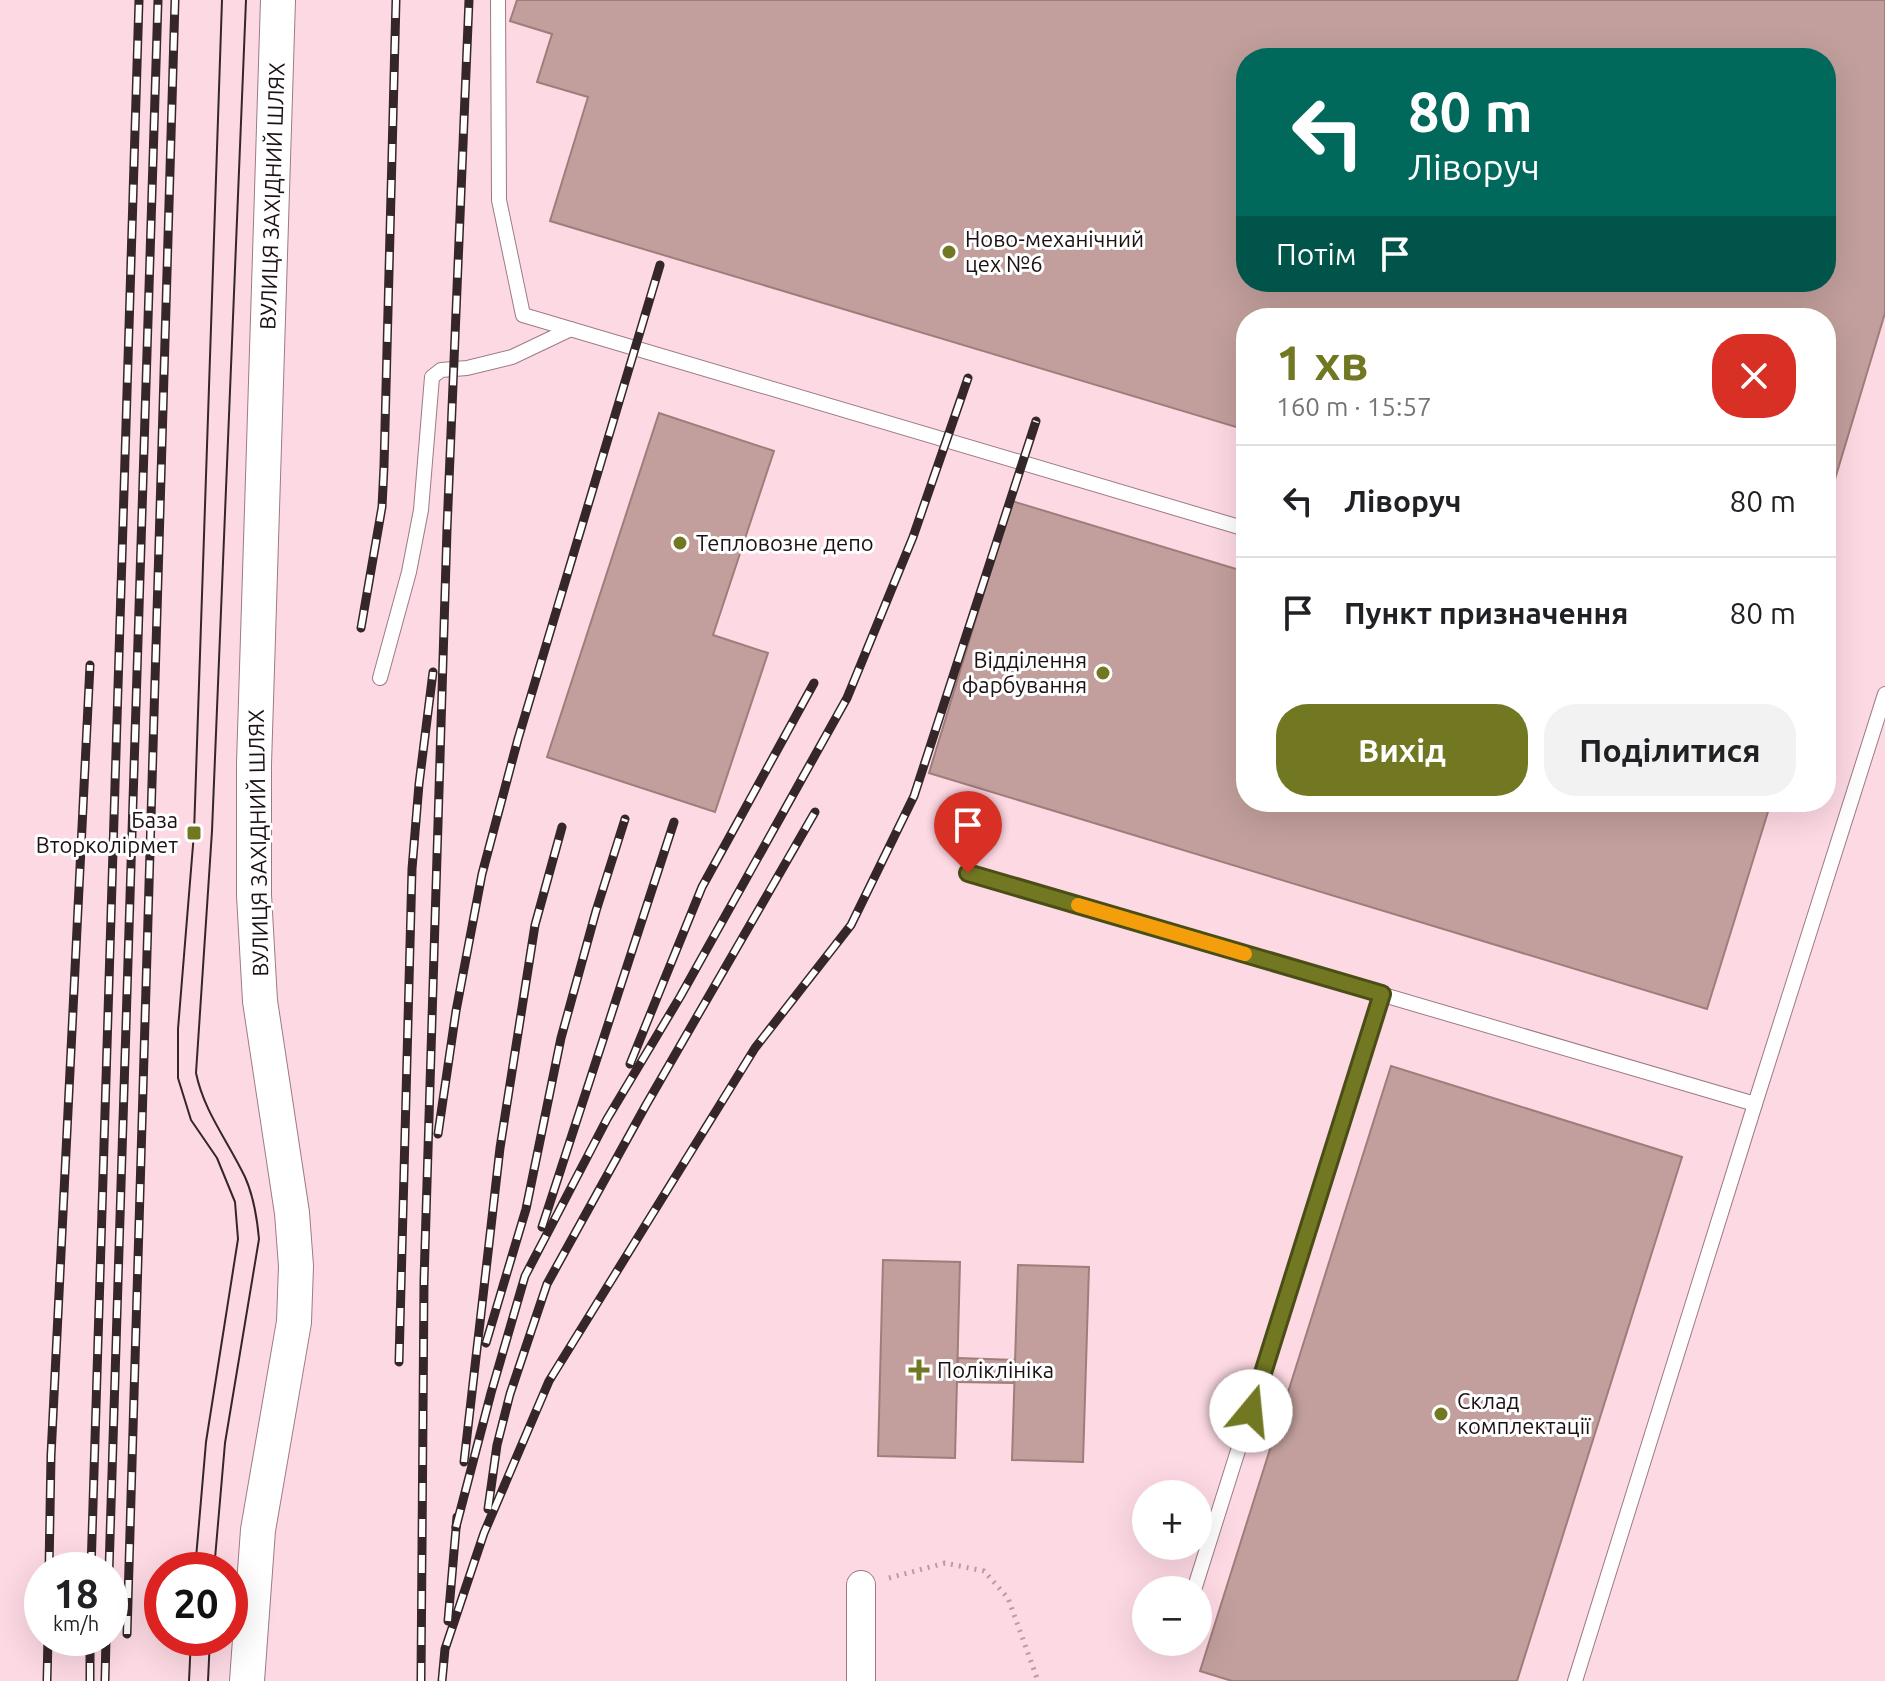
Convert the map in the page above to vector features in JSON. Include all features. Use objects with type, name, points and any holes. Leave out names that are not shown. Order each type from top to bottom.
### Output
[{"type":"street","name":"ВУЛИЦЯ ЗАХІДНИЙ ШЛЯХ","points":[[247,1681],[258,1530],[290,1349],[296,1266],[292,1213],[260,1001],[254,895],[254,764],[278,0]]},
{"type":"street","points":[[861,1585],[861,1681]]},
{"type":"lane","points":[[498,0],[499,200],[523,315],[1236,526]]},
{"type":"lane","points":[[380,678],[409,572],[421,510],[432,377],[441,370],[467,368],[512,357],[571,329]]},
{"type":"lane","points":[[1575,1681],[1885,694]]},
{"type":"lane","points":[[968,873],[1755,1104]]},
{"type":"lane","points":[[1198,1576],[1382,994]]},
{"type":"path","points":[[861,1585],[945,1563],[984,1571],[1008,1598],[1038,1681]]},
{"type":"building","name":"Ново-механічний цех №6","points":[[517,0],[1885,0],[1885,313],[1836,476],[1836,308],[1236,308],[1236,427],[550,221],[588,97],[537,82],[552,34],[510,21]]},
{"type":"building","name":"Тепловозне депо","points":[[659,413],[774,451],[713,635],[768,653],[715,812],[547,757]]},
{"type":"building","name":"Відділення фарбування","points":[[1012,501],[1236,569],[1236,812],[1768,812],[1707,1009],[929,773]]},
{"type":"building","name":"Склад комплектації","points":[[1391,1066],[1682,1157],[1517,1681],[1232,1681],[1200,1671],[1205,1656],[1212,1656],[1212,1633]]},
{"type":"building","name":"Поліклініка","points":[[883,1260],[960,1262],[955,1458],[878,1456]]},
{"type":"building","name":"Поліклініка","points":[[1018,1265],[1089,1267],[1083,1462],[1012,1460]]},
{"type":"building","name":"Поліклініка","points":[[958,1358],[1015,1360],[1014,1383],[957,1382]]},
{"type":"tram line","points":[[197,1552],[206,1442],[238,1239],[235,1202],[217,1158],[191,1120],[178,1078],[178,1029],[194,833],[222,0]]},
{"type":"tram line","points":[[216,1552],[225,1443],[259,1239],[255,1207],[248,1185],[211,1114],[196,1073],[212,831],[246,0]]},
{"type":"tram line","points":[[189,1681],[190,1656]]},
{"type":"tram line","points":[[208,1681],[209,1656]]},
{"type":"railway","points":[[92,1552],[139,0]]},
{"type":"railway","points":[[110,1552],[158,0]]},
{"type":"railway","points":[[128,1600],[175,0]]},
{"type":"railway","points":[[361,628],[382,507],[396,0]]},
{"type":"railway","points":[[421,1681],[424,1281],[447,529],[469,0]]},
{"type":"railway","points":[[438,1134],[456,1011],[482,874],[518,739],[660,265]]},
{"type":"railway","points":[[456,1527],[525,1276],[607,1119],[680,997],[847,698],[913,537],[968,378]]},
{"type":"railway","points":[[442,1681],[445,1649],[484,1533],[549,1381],[755,1048],[851,925],[914,796],[1036,421]]},
{"type":"railway","points":[[49,1552],[51,1456],[90,665]]},
{"type":"railway","points":[[399,1362],[412,869],[433,672]]},
{"type":"railway","points":[[630,1064],[702,887],[814,683]]},
{"type":"railway","points":[[488,1509],[497,1445],[510,1394],[547,1284],[815,812]]},
{"type":"railway","points":[[486,1343],[526,1209],[561,1038],[625,819]]},
{"type":"railway","points":[[542,1227],[674,822]]},
{"type":"railway","points":[[464,1462],[500,1148],[535,925],[562,827]]},
{"type":"railway","points":[[448,1621],[457,1517]]},
{"type":"railway","points":[[47,1681],[48,1656]]},
{"type":"railway","points":[[90,1656],[90,1681]]},
{"type":"railway","points":[[105,1681],[106,1656]]},
{"type":"slow traffic","points":[[1078,905],[1245,954]]},
{"type":"place","name":"Ново-механічний цех №6","points":[[949,252]]},
{"type":"place","name":"Тепловозне депо","points":[[680,543]]},
{"type":"place","name":"Відділення фарбування","points":[[1103,673]]},
{"type":"place","name":"База Вторколірмет","points":[[194,833]]},
{"type":"place","name":"Поліклініка","points":[[919,1370]]},
{"type":"place","name":"Склад комплектації","points":[[1441,1414]]},
{"type":"route","points":[[968,873],[1382,994],[1251,1411]]}]
